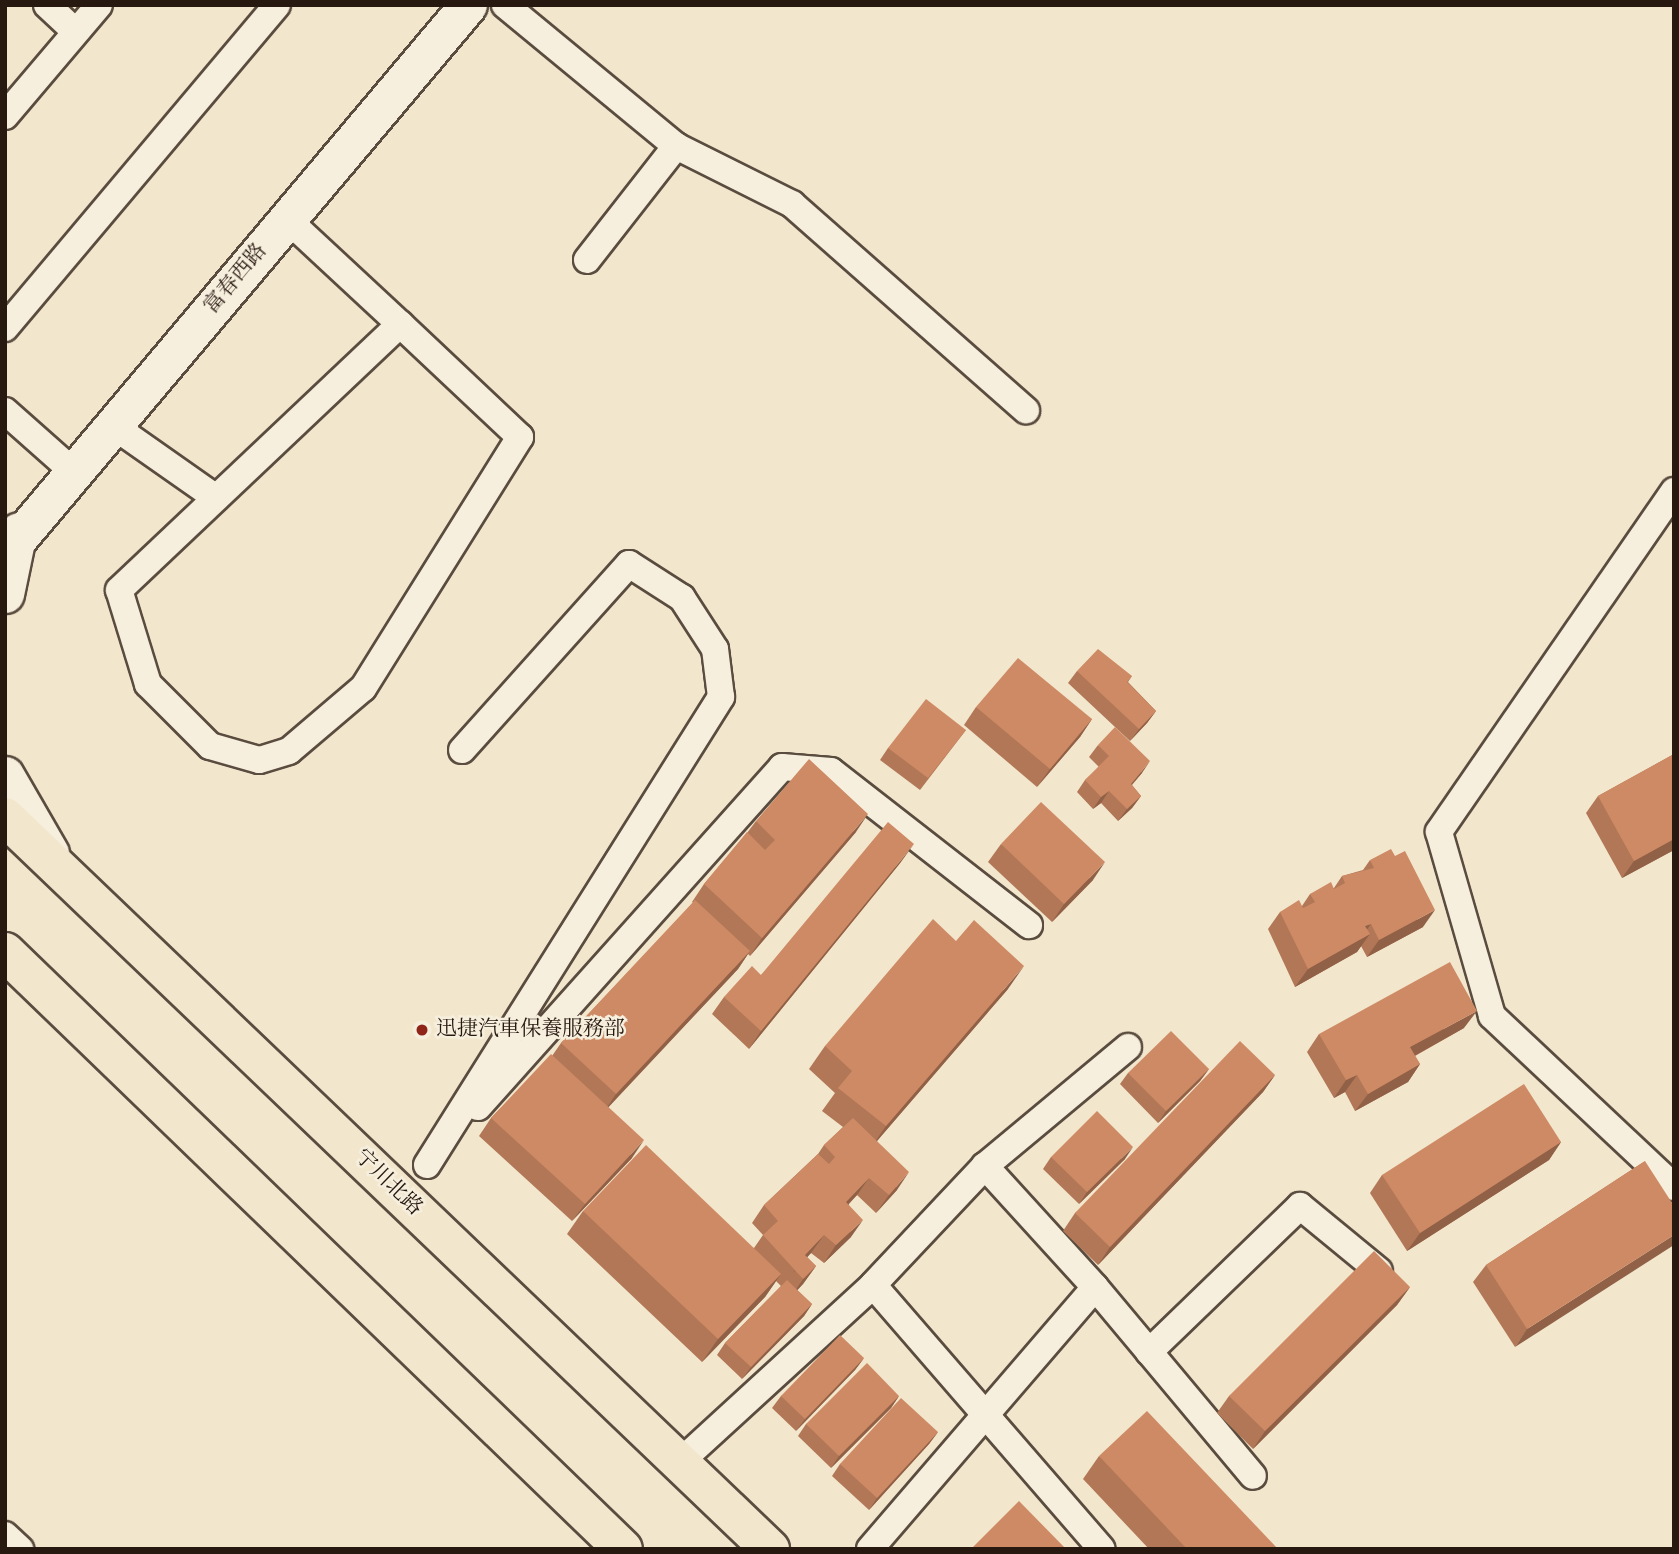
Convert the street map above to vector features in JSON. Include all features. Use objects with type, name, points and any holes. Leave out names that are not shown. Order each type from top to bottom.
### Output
[{"type":"main road","name":"富春西路","points":[[10,540],[76,474],[468,5]]},
{"type":"main road","points":[[5,594],[10,540]]},
{"type":"main road","points":[[5,775],[57,866]]},
{"type":"main road","name":"宁川北路","points":[[5,817],[770,1549]]},
{"type":"main road","points":[[5,952],[623,1549]]},
{"type":"street","points":[[47,5],[74,30]]},
{"type":"street","points":[[5,116],[74,30],[99,5]]},
{"type":"street","points":[[5,328],[277,5]]},
{"type":"street","points":[[505,5],[676,146],[792,204],[1026,410]]},
{"type":"street","points":[[587,260],[676,146]]},
{"type":"street","points":[[287,219],[400,324],[520,437],[363,688],[289,751],[258,760],[210,746],[148,684],[118,590],[400,324]]},
{"type":"street","points":[[5,411],[76,474]]},
{"type":"street","points":[[115,427],[216,498]]},
{"type":"street","points":[[1674,491],[1439,832],[1492,1016],[1674,1187]]},
{"type":"street","points":[[427,1164],[721,697],[715,649],[682,598],[629,564],[462,750]]},
{"type":"street","points":[[401,1195],[782,767],[831,771],[1030,925]]},
{"type":"street","points":[[680,1463],[873,1285],[985,1166],[1128,1047]]},
{"type":"street","points":[[985,1166],[1095,1287],[1253,1476]]},
{"type":"street","points":[[1149,1352],[1300,1206],[1379,1271]]},
{"type":"street","points":[[873,1285],[1102,1549]]},
{"type":"street","points":[[870,1549],[982,1411],[1095,1287]]},
{"type":"street","points":[[5,1535],[20,1549]]},
{"type":"building","points":[[1098,649],[1132,676],[1127,682],[1156,711],[1139,729],[1077,671]]},
{"type":"building","points":[[1018,658],[1092,719],[1050,769],[976,707]]},
{"type":"building","points":[[926,699],[966,730],[928,778],[888,748]]},
{"type":"building","points":[[1115,727],[1150,761],[1131,784],[1141,796],[1127,809],[1109,791],[1101,797],[1085,780],[1109,756],[1098,745]]},
{"type":"building","points":[[1674,754],[1674,839],[1634,861],[1598,796]]},
{"type":"building","points":[[809,759],[868,814],[762,938],[704,884],[747,832],[765,850],[775,840],[756,821]]},
{"type":"building","points":[[1041,802],[1105,862],[1064,904],[1001,844]]},
{"type":"building","points":[[888,822],[914,844],[761,1031],[724,997],[752,966],[761,975]]},
{"type":"building","points":[[1391,849],[1395,856],[1405,851],[1435,910],[1379,940],[1371,924],[1365,926],[1370,934],[1308,969],[1280,912],[1299,900],[1303,908],[1315,902],[1310,894],[1331,882],[1334,889],[1345,883],[1342,876],[1374,868],[1370,860]]},
{"type":"building","points":[[695,900],[750,951],[616,1094],[561,1043]]},
{"type":"building","points":[[933,919],[956,941],[974,920],[1024,966],[886,1126],[838,1088],[852,1071],[825,1046]]},
{"type":"building","points":[[1450,962],[1477,1011],[1410,1047],[1420,1064],[1368,1094],[1357,1075],[1346,1080],[1319,1034]]},
{"type":"building","points":[[1171,1031],[1209,1069],[1166,1111],[1128,1073]]},
{"type":"building","points":[[1240,1041],[1275,1075],[1110,1247],[1075,1213]]},
{"type":"building","points":[[551,1054],[644,1140],[585,1204],[491,1118]]},
{"type":"building","points":[[1524,1084],[1561,1142],[1420,1233],[1382,1175]]},
{"type":"building","points":[[1097,1111],[1133,1147],[1087,1192],[1051,1157]]},
{"type":"building","points":[[853,1118],[909,1172],[889,1195],[869,1178],[846,1202],[863,1220],[836,1245],[824,1235],[805,1255],[816,1266],[803,1279],[763,1235],[778,1221],[764,1205],[818,1154],[829,1164],[835,1157],[824,1145]]},
{"type":"building","points":[[646,1145],[781,1274],[718,1339],[583,1211]]},
{"type":"building","points":[[1645,1161],[1674,1206],[1674,1235],[1527,1329],[1486,1265]]},
{"type":"building","points":[[1374,1251],[1410,1287],[1265,1431],[1229,1396]]},
{"type":"building","points":[[787,1280],[812,1304],[751,1367],[725,1343]]},
{"type":"building","points":[[840,1335],[864,1358],[805,1419],[781,1396]]},
{"type":"building","points":[[867,1363],[899,1396],[839,1456],[806,1424]]},
{"type":"building","points":[[901,1398],[938,1432],[877,1498],[840,1464]]},
{"type":"building","points":[[1147,1411],[1278,1549],[1187,1549],[1099,1456]]},
{"type":"building","points":[[1019,1501],[1066,1549],[971,1549]]},
{"type":"place","name":"迅捷汽車保養服務部","points":[[422,1030]]}]
